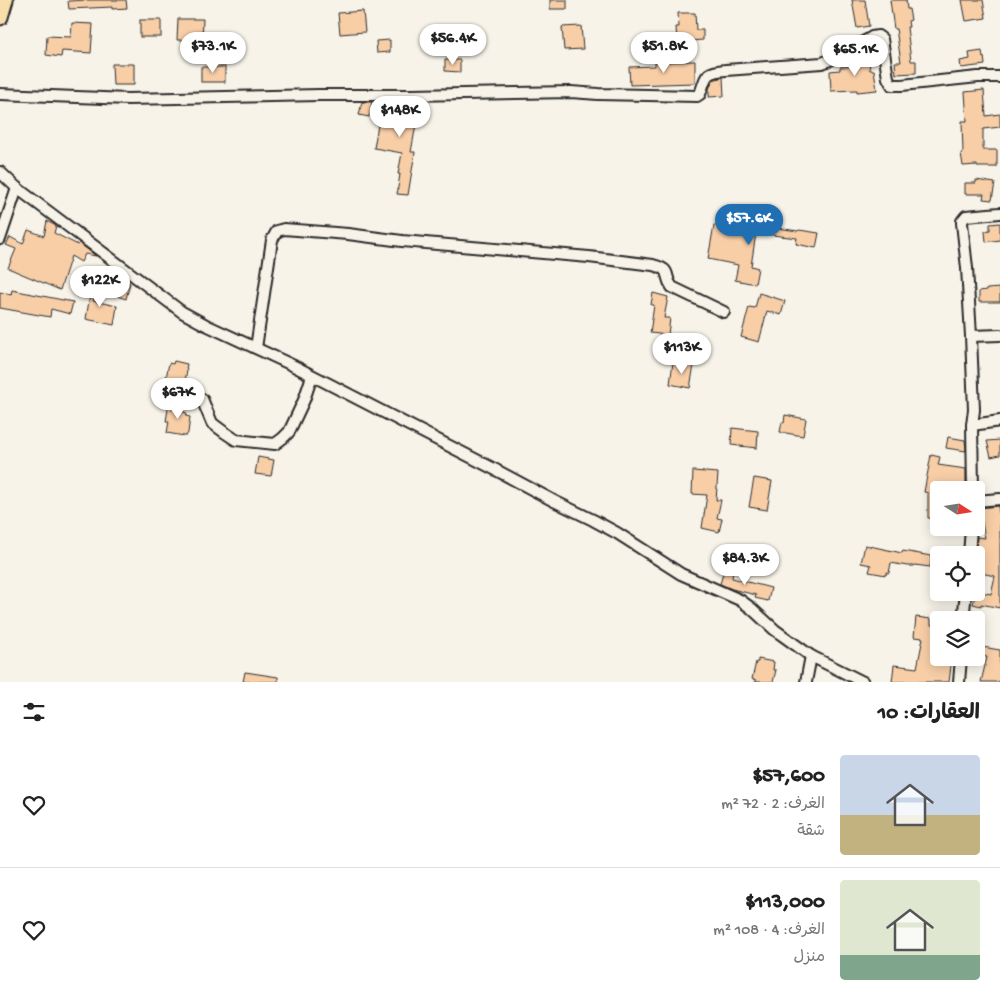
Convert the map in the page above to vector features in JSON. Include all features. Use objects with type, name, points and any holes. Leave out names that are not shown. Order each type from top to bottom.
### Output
[{"type":"main road","points":[[0,17],[5,0]]},
{"type":"street","points":[[0,94],[128,99],[334,94],[412,95],[571,92],[697,96],[700,94],[706,77],[713,72],[822,63],[835,58],[872,37],[878,36],[882,39],[888,78],[892,85],[1000,77]]},
{"type":"street","points":[[0,172],[17,188],[182,312],[312,376],[593,520],[624,537],[681,574],[740,600],[775,630],[811,656],[863,682]]},
{"type":"street","points":[[0,239],[17,188]]},
{"type":"street","points":[[973,481],[972,425],[974,410],[971,336],[962,221],[966,216],[1000,213]]},
{"type":"street","points":[[256,348],[272,240],[277,231],[284,229],[653,264],[665,269],[672,287],[724,312]]},
{"type":"street","points":[[971,336],[1000,336]]},
{"type":"street","points":[[202,399],[212,423],[236,440],[275,444],[289,432],[304,400],[312,376]]},
{"type":"street","points":[[972,425],[1000,421]]},
{"type":"street","points":[[985,500],[1000,499]]},
{"type":"street","points":[[806,682],[811,656]]},
{"type":"street","points":[[959,682],[960,666]]},
{"type":"building","points":[[126,0],[127,8],[69,9],[68,1]]},
{"type":"building","points":[[550,0],[567,0],[567,9],[550,9]]},
{"type":"building","points":[[852,0],[865,0],[869,26],[857,28]]},
{"type":"building","points":[[890,0],[906,0],[911,20],[908,21],[909,27],[907,27],[911,61],[916,61],[916,73],[896,74],[895,62],[901,62]]},
{"type":"building","points":[[962,0],[983,0],[986,18],[966,21]]},
{"type":"building","points":[[363,11],[365,32],[340,34],[338,13]]},
{"type":"building","points":[[678,13],[695,13],[696,30],[703,30],[703,40],[677,42],[676,27],[679,27]]},
{"type":"building","points":[[178,19],[203,19],[202,40],[177,40]]},
{"type":"building","points":[[140,20],[161,20],[161,37],[140,37]]},
{"type":"building","points":[[72,23],[93,24],[91,53],[62,51],[61,57],[46,55],[47,36],[71,37]]},
{"type":"building","points":[[581,26],[583,49],[564,50],[562,27]]},
{"type":"building","points":[[390,40],[390,52],[377,53],[376,41]]},
{"type":"building","points":[[982,51],[985,65],[961,68],[960,61],[970,59],[969,53]]},
{"type":"building","points":[[868,52],[870,70],[874,70],[877,90],[857,92],[857,90],[831,91],[830,71],[840,70],[840,67],[859,66],[858,53]]},
{"type":"building","points":[[445,60],[460,60],[460,72],[445,71]]},
{"type":"building","points":[[695,61],[695,83],[630,85],[629,67],[655,66],[655,62]]},
{"type":"building","points":[[112,64],[134,64],[134,85],[113,85]]},
{"type":"building","points":[[201,67],[225,67],[225,82],[201,82]]},
{"type":"building","points":[[723,77],[724,96],[709,97],[709,89],[713,80]]},
{"type":"building","points":[[984,90],[986,116],[1000,114],[1000,127],[983,129],[983,150],[997,150],[997,167],[963,166],[961,153],[963,152],[962,121],[967,121],[965,92]]},
{"type":"building","points":[[362,102],[372,102],[369,117],[359,115]]},
{"type":"building","points":[[389,102],[420,103],[411,152],[415,152],[408,195],[397,194],[402,153],[374,148],[379,119],[385,120]]},
{"type":"building","points":[[976,180],[995,183],[992,200],[983,199],[984,194],[965,194],[965,183],[976,183]]},
{"type":"building","points":[[47,221],[56,226],[54,233],[78,245],[79,243],[96,256],[85,254],[81,262],[71,256],[60,290],[8,268],[16,249],[6,245],[10,237],[23,244],[28,230],[44,236]]},
{"type":"building","points":[[1000,223],[1000,240],[986,242],[985,231],[990,230],[990,224]]},
{"type":"building","points":[[714,225],[743,230],[744,225],[756,225],[819,233],[816,248],[796,244],[797,238],[756,233],[751,266],[758,268],[755,284],[735,280],[738,265],[708,259]]},
{"type":"building","points":[[93,277],[101,280],[93,301],[117,306],[114,325],[86,319]]},
{"type":"building","points":[[122,280],[130,283],[126,299],[117,296]]},
{"type":"building","points":[[1000,288],[1000,302],[979,302],[979,291]]},
{"type":"building","points":[[12,290],[73,302],[70,314],[51,309],[50,317],[0,308],[0,292],[11,295]]},
{"type":"building","points":[[653,293],[668,297],[664,318],[670,318],[668,335],[650,333],[654,305],[651,305]]},
{"type":"building","points":[[759,293],[785,301],[781,315],[767,311],[759,342],[741,337],[749,307],[755,308]]},
{"type":"building","points":[[174,361],[187,364],[185,381],[183,380],[181,387],[165,383],[169,363],[173,364]]},
{"type":"building","points":[[673,362],[694,365],[690,388],[670,384]]},
{"type":"building","points":[[175,400],[186,402],[183,412],[187,413],[186,416],[190,417],[186,436],[167,433],[168,409],[172,410]]},
{"type":"building","points":[[785,415],[806,419],[803,436],[780,432]]},
{"type":"building","points":[[732,428],[758,431],[757,448],[731,445]]},
{"type":"building","points":[[948,437],[965,440],[966,451],[946,448]]},
{"type":"building","points":[[1000,440],[1000,455],[991,457],[987,441]]},
{"type":"building","points":[[931,455],[940,457],[938,465],[966,469],[966,481],[930,481],[930,518],[928,518],[928,493],[924,492]]},
{"type":"building","points":[[258,457],[274,460],[271,476],[255,474]]},
{"type":"building","points":[[693,471],[718,473],[716,500],[721,500],[717,518],[722,519],[719,532],[702,528],[707,495],[692,494]]},
{"type":"building","points":[[754,478],[772,481],[767,510],[749,507]]},
{"type":"building","points":[[998,506],[1000,513],[1000,608],[973,604],[974,601],[985,601],[985,593],[991,594],[995,576],[985,574],[985,546],[976,546],[977,537],[985,538],[985,507]]},
{"type":"building","points":[[740,545],[758,550],[754,565],[737,560]]},
{"type":"building","points":[[865,545],[902,553],[903,551],[930,556],[930,567],[891,563],[889,573],[887,572],[886,575],[869,572],[871,565],[861,563]]},
{"type":"building","points":[[724,570],[733,572],[732,578],[771,588],[768,601],[755,598],[756,595],[720,584]]},
{"type":"building","points":[[916,617],[930,619],[930,666],[951,666],[949,682],[892,682],[894,665],[917,668],[923,638],[914,637]]},
{"type":"building","points":[[985,648],[1000,650],[999,682],[981,682],[987,657],[985,657]]},
{"type":"building","points":[[758,659],[774,662],[773,670],[776,670],[773,682],[755,682],[756,680],[752,679]]},
{"type":"building","points":[[245,672],[278,677],[278,682],[243,682]]}]
